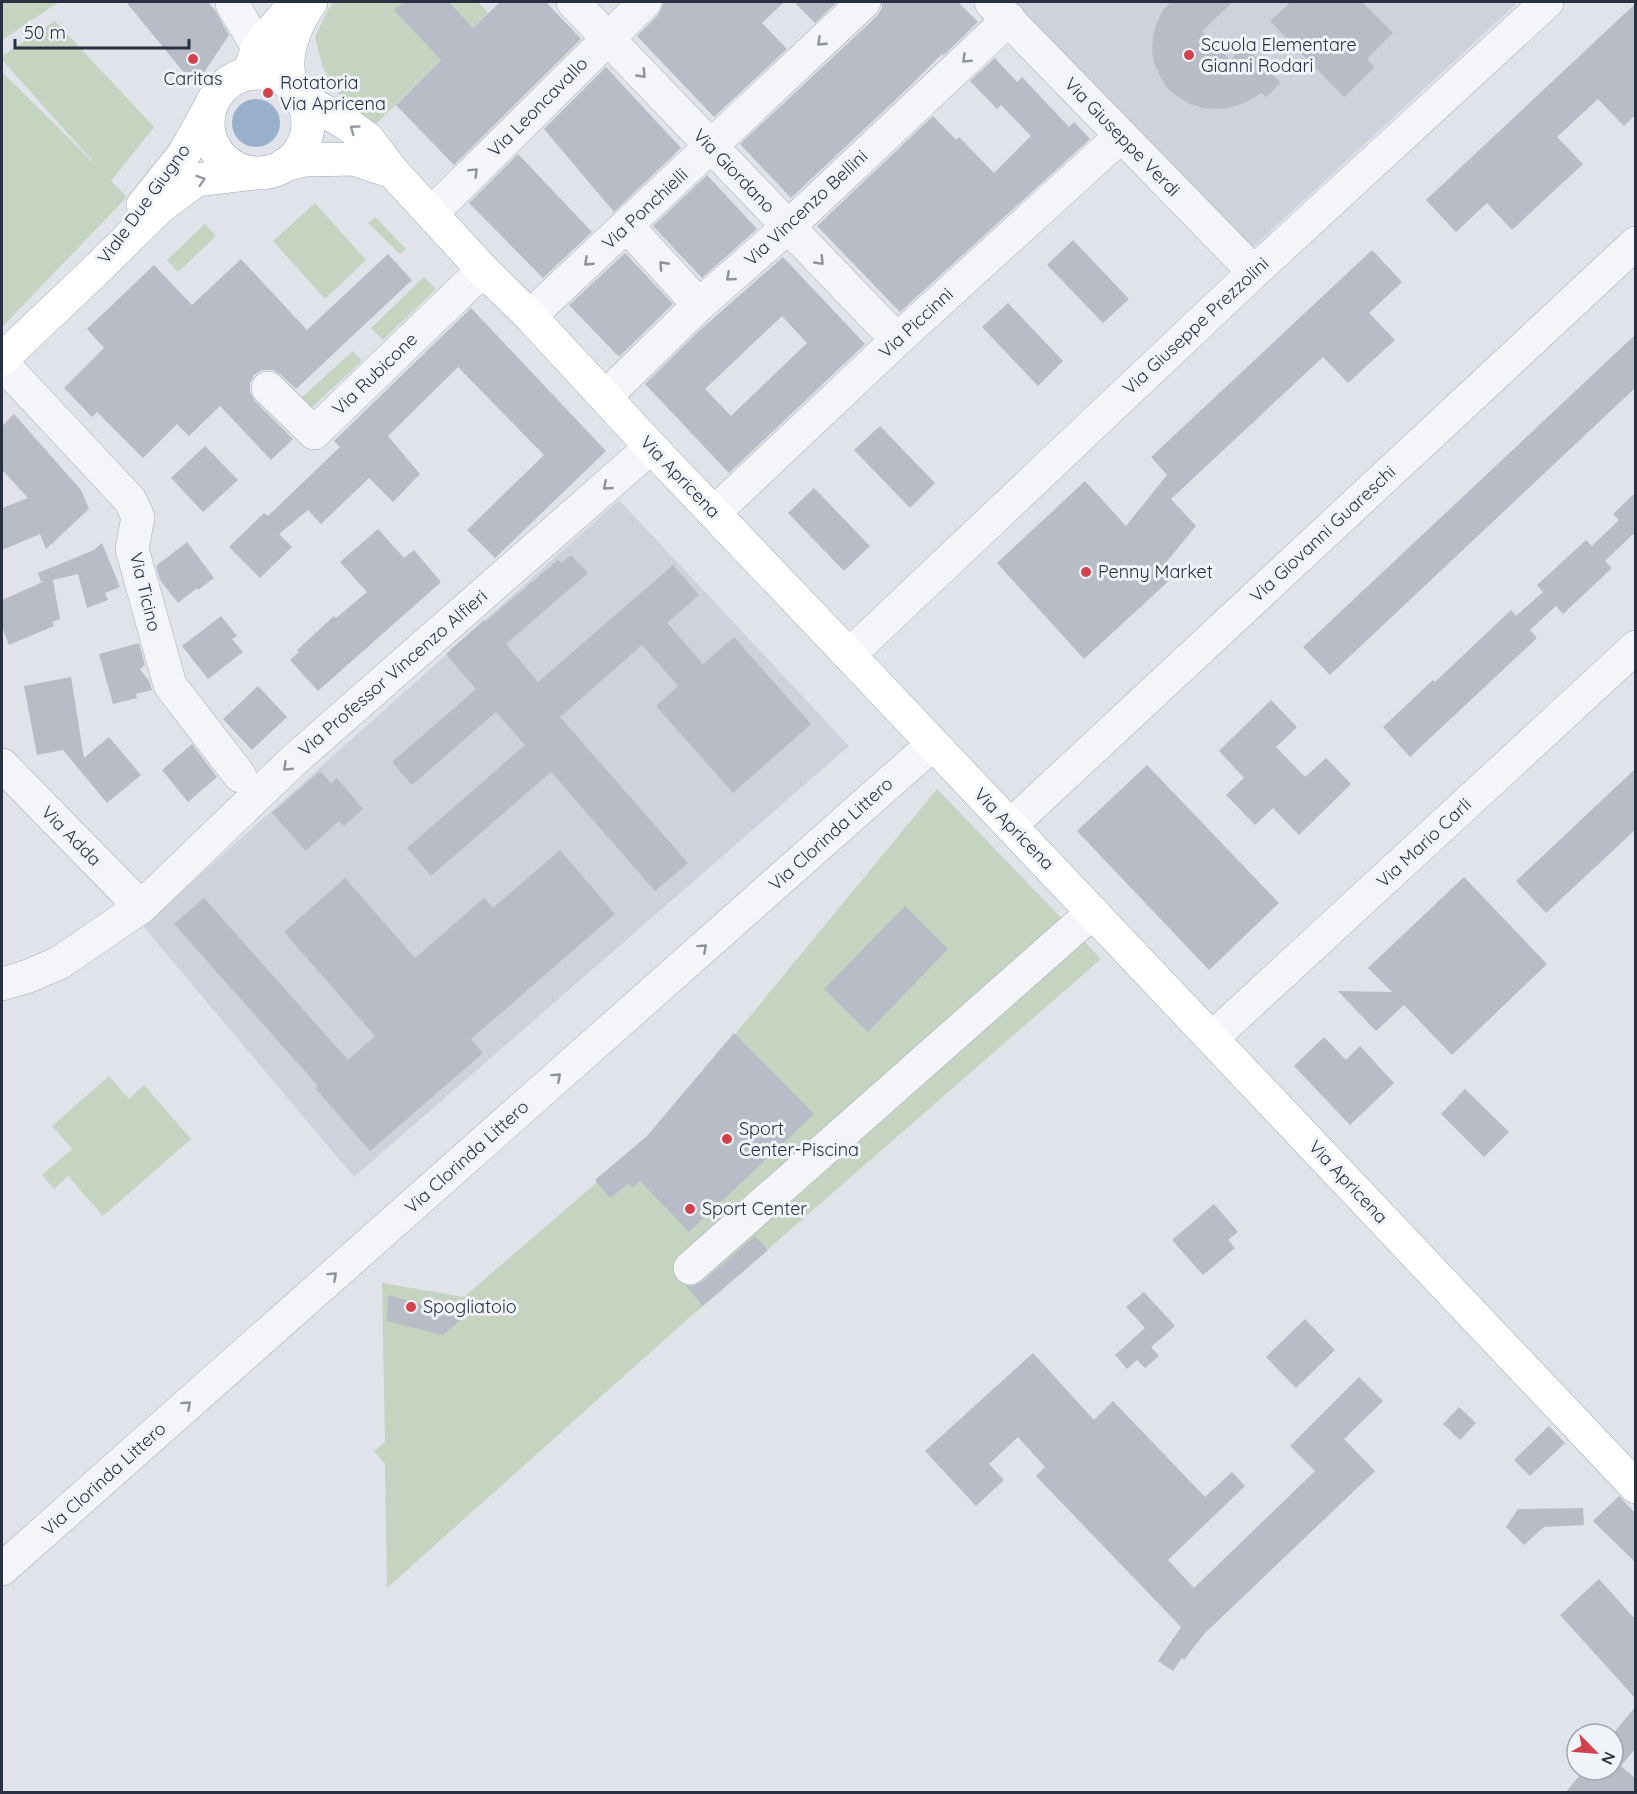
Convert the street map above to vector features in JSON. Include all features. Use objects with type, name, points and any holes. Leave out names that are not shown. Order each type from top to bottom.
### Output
[{"type":"main road","points":[[270,169],[296,156],[304,143],[308,128],[307,113],[274,76],[287,68],[293,35],[304,11],[300,2]]},
{"type":"main road","name":"Viale Due Giugno","points":[[94,272],[148,198],[184,154],[219,90],[233,79],[274,76],[300,2]]},
{"type":"main road","name":"Via Apricena","points":[[274,76],[368,139],[393,172],[483,270],[530,316],[651,447],[1635,1486]]},
{"type":"main road","name":"Viale Due Giugno","points":[[211,105],[208,120],[209,136],[216,150],[226,162],[240,170],[270,169]]},
{"type":"main road","name":"Via Apricena","points":[[270,169],[304,160],[354,159],[393,172]]},
{"type":"main road","name":"Viale Due Giugno","points":[[2,361],[159,208],[196,180],[270,169]]},
{"type":"street","points":[[231,3],[259,14],[300,2]]},
{"type":"street","name":"Via Giordano","points":[[573,2],[897,340]]},
{"type":"street","name":"Via Leoncavallo","points":[[432,213],[645,2]]},
{"type":"street","name":"Via Ponchielli","points":[[530,316],[864,2]]},
{"type":"street","name":"Via Giuseppe Prezzolini","points":[[849,655],[1254,272],[1547,2]]},
{"type":"street","points":[[231,3],[274,76]]},
{"type":"street","name":"Via Giuseppe Verdi","points":[[1000,10],[1254,272]]},
{"type":"street","name":"Via Vincenzo Bellini","points":[[605,397],[699,305],[788,227],[1000,10]]},
{"type":"street","name":"Via Piccinni","points":[[714,513],[897,340],[1121,136]]},
{"type":"street","points":[[627,226],[699,305]]},
{"type":"street","name":"Via Giovanni Guareschi","points":[[1011,825],[1635,243]]},
{"type":"street","name":"Via Rubicone","points":[[268,388],[314,433],[483,270]]},
{"type":"street","name":"Via Ticino","points":[[2,361],[130,500],[138,518],[132,549],[170,685],[240,776]]},
{"type":"street","name":"Via Professor Vincenzo Alfieri","points":[[2,984],[59,963],[141,907],[293,761],[651,447]]},
{"type":"street","name":"Via Mario Carli","points":[[1212,1038],[1635,647]]},
{"type":"street","name":"Via Clorinda Littero","points":[[2,1569],[933,744]]},
{"type":"street","name":"Via Adda","points":[[2,765],[141,907]]},
{"type":"street","points":[[690,1268],[1093,912]]},
{"type":"shaded area","points":[[1009,2],[1513,2],[1516,4],[1250,250]]},
{"type":"shaded area","points":[[619,500],[849,746],[354,1177],[143,926]]},
{"type":"green space","points":[[2,2],[59,2],[2,40]]},
{"type":"green space","points":[[334,2],[478,2],[488,13],[374,126],[333,88],[322,65],[315,37]]},
{"type":"green space","points":[[55,21],[154,127],[111,181],[127,197],[2,327],[2,72],[99,168],[2,60],[2,56]]},
{"type":"green space","points":[[315,203],[366,260],[325,299],[273,241]]},
{"type":"green space","points":[[375,217],[406,249],[400,254],[368,223]]},
{"type":"green space","points":[[205,224],[216,236],[178,272],[167,260]]},
{"type":"green space","points":[[424,277],[436,289],[383,340],[371,328]]},
{"type":"green space","points":[[353,351],[362,361],[310,409],[300,399]]},
{"type":"green space","name":"Sport Center","points":[[937,789],[1101,959],[681,1325],[387,1588],[385,1464],[374,1451],[385,1442],[382,1283],[464,1297],[653,1134]]},
{"type":"green space","points":[[109,1076],[129,1099],[144,1085],[191,1139],[103,1216],[68,1176],[54,1189],[42,1175],[72,1149],[52,1126]]},
{"type":"water","name":"Rotatoria Via Apricena","points":[[256,99],[273,106],[280,123],[273,140],[256,147],[239,140],[232,123],[239,106]]},
{"type":"building","name":"Caritas","points":[[126,2],[208,2],[215,10],[229,35],[195,86]]},
{"type":"building","points":[[404,2],[449,2],[473,28],[500,2],[546,2],[581,39],[454,165],[396,105],[441,60],[394,10]]},
{"type":"building","points":[[664,2],[784,2],[762,23],[787,49],[714,117],[637,36],[658,15]]},
{"type":"building","points":[[794,2],[835,2],[836,3],[815,23]]},
{"type":"building","points":[[882,2],[958,2],[978,22],[791,198],[740,144],[877,16],[882,8]]},
{"type":"building","points":[[1171,2],[1233,2],[1202,31],[1230,60],[1245,46],[1281,83],[1266,97],[1262,93],[1244,103],[1224,109],[1203,108],[1178,97],[1167,88],[1160,76],[1154,63],[1152,50],[1157,22],[1163,10]]},
{"type":"building","points":[[1291,2],[1362,2],[1393,33],[1367,59],[1375,67],[1344,97],[1270,21]]},
{"type":"building","points":[[1635,4],[1635,115],[1624,126],[1598,99],[1557,137],[1583,164],[1512,230],[1487,203],[1456,232],[1426,200]]},
{"type":"building","points":[[995,58],[1017,82],[1022,77],[1069,127],[1074,122],[1090,139],[900,312],[817,226],[933,116],[956,140],[959,137],[994,173],[1031,136],[1001,105],[997,109],[970,81]]},
{"type":"building","points":[[606,67],[681,148],[614,212],[544,129]]},
{"type":"building","points":[[518,154],[592,232],[543,278],[469,203]]},
{"type":"building","points":[[707,175],[757,229],[702,278],[653,226]]},
{"type":"building","points":[[1073,240],[1129,299],[1103,323],[1047,265]]},
{"type":"building","points":[[1372,250],[1402,282],[1369,313],[1395,340],[1348,383],[1323,357],[1171,499],[1196,526],[1163,566],[1173,577],[1084,659],[997,563],[1085,481],[1126,526],[1167,475],[1151,457]]},
{"type":"building","points":[[625,253],[673,304],[619,357],[569,305]]},
{"type":"building","points":[[388,254],[412,280],[296,389],[273,370],[262,370],[254,375],[250,383],[250,392],[255,401],[293,439],[271,460],[220,406],[189,436],[177,424],[143,458],[97,412],[92,417],[64,388],[104,348],[87,329],[154,265],[192,305],[241,259],[307,330]]},
{"type":"building","points":[[783,257],[865,344],[729,473],[645,384],[700,330]],"holes":[[[782,316],[807,343],[731,416],[705,389]]]},
{"type":"building","points":[[1008,303],[1063,361],[1038,386],[982,327]]},
{"type":"building","points":[[471,308],[606,451],[495,558],[467,530],[544,455],[458,367],[388,436],[420,474],[393,502],[369,478],[321,524],[308,510],[279,534],[292,547],[260,578],[229,547],[264,513],[268,516],[340,447],[334,441]]},
{"type":"building","points":[[1635,335],[1635,388],[1330,675],[1303,647]]},
{"type":"building","points":[[14,414],[81,490],[89,509],[46,549],[40,534],[2,550],[2,508],[28,498],[2,470],[2,426]]},
{"type":"building","points":[[880,426],[935,483],[910,508],[854,450]]},
{"type":"building","points":[[205,446],[238,480],[203,512],[171,478]]},
{"type":"building","points":[[814,488],[870,546],[844,571],[788,513]]},
{"type":"building","points":[[1635,493],[1635,537],[1633,534],[1605,561],[1612,568],[1563,614],[1556,606],[1530,630],[1537,638],[1410,757],[1383,727],[1433,680],[1435,682],[1511,610],[1516,616],[1543,592],[1537,585],[1586,540],[1592,546],[1619,520],[1613,514]]},
{"type":"building","points":[[378,529],[404,558],[414,550],[441,582],[318,691],[290,660],[299,652],[297,650],[334,616],[336,618],[367,592],[340,562]]},
{"type":"building","points":[[187,542],[214,578],[178,603],[160,580],[156,566]]},
{"type":"building","points":[[102,543],[120,587],[105,593],[108,600],[87,608],[78,574],[53,580],[60,619],[52,622],[54,626],[9,645],[2,627],[2,600],[45,581],[41,582],[38,573],[94,550]]},
{"type":"building","points":[[571,555],[588,573],[506,644],[538,682],[673,565],[699,595],[667,623],[703,664],[734,637],[811,724],[733,793],[656,706],[678,686],[642,645],[560,717],[688,863],[655,891],[551,772],[431,876],[407,848],[525,745],[496,712],[412,785],[392,762],[476,689],[446,654],[558,560],[561,563]]},
{"type":"building","points":[[221,616],[237,636],[232,639],[243,652],[208,679],[182,646]]},
{"type":"building","points":[[139,643],[145,665],[140,669],[149,681],[152,690],[136,694],[137,698],[113,704],[99,654]]},
{"type":"building","points":[[71,677],[84,758],[109,737],[141,775],[107,803],[63,750],[37,755],[24,686]]},
{"type":"building","points":[[258,686],[287,717],[252,750],[223,719]]},
{"type":"building","points":[[1271,700],[1297,727],[1276,747],[1305,777],[1326,758],[1351,784],[1299,835],[1273,808],[1255,825],[1226,795],[1244,778],[1219,751]]},
{"type":"building","points":[[192,744],[217,777],[188,802],[162,770]]},
{"type":"building","points":[[1147,765],[1279,903],[1209,970],[1077,831]]},
{"type":"building","points":[[1635,769],[1635,830],[1546,913],[1516,881]]},
{"type":"building","points":[[320,771],[331,783],[337,778],[363,809],[344,826],[339,821],[306,851],[272,813]]},
{"type":"building","points":[[560,850],[615,914],[471,1039],[483,1053],[370,1151],[315,1088],[318,1086],[174,924],[204,898],[348,1060],[375,1036],[284,932],[345,878],[415,958],[484,898],[493,908]]},
{"type":"building","points":[[1464,877],[1547,964],[1452,1055],[1404,1005],[1376,1031],[1338,991],[1392,992],[1368,968]]},
{"type":"building","points":[[905,906],[948,949],[868,1032],[824,989]]},
{"type":"building","name":"Sport Center-Piscina","points":[[734,1033],[814,1114],[689,1232],[640,1181],[632,1188],[628,1184],[610,1198],[595,1180],[647,1136]]},
{"type":"building","points":[[1324,1037],[1346,1060],[1360,1046],[1394,1083],[1350,1125],[1294,1066]]},
{"type":"building","points":[[1465,1089],[1509,1132],[1484,1157],[1441,1114]]},
{"type":"building","points":[[1214,1204],[1238,1232],[1228,1240],[1235,1248],[1203,1275],[1172,1240]]},
{"type":"building","points":[[755,1236],[768,1250],[703,1306],[686,1286],[694,1286],[702,1282]]},
{"type":"building","points":[[1144,1292],[1175,1326],[1151,1347],[1159,1356],[1145,1368],[1137,1360],[1127,1369],[1115,1355],[1145,1328],[1126,1307]]},
{"type":"building","name":"Spogliatoio","points":[[388,1295],[465,1316],[443,1335],[387,1321]]},
{"type":"building","points":[[1305,1319],[1335,1350],[1296,1388],[1266,1357]]},
{"type":"building","points":[[1033,1353],[1094,1420],[1113,1401],[1205,1497],[1232,1472],[1245,1486],[1168,1560],[1194,1588],[1315,1471],[1290,1446],[1359,1377],[1383,1401],[1344,1439],[1375,1471],[1204,1634],[1173,1671],[1158,1661],[1181,1627],[1036,1476],[1045,1467],[1018,1437],[989,1464],[1004,1480],[976,1506],[925,1451]]},
{"type":"building","points":[[1459,1407],[1476,1423],[1460,1440],[1443,1424]]},
{"type":"building","points":[[1549,1426],[1565,1443],[1530,1476],[1514,1460]]},
{"type":"building","points":[[1619,1496],[1635,1513],[1635,1562],[1593,1521]]},
{"type":"building","points":[[1583,1508],[1584,1525],[1544,1527],[1524,1545],[1506,1527],[1518,1509]]},
{"type":"building","points":[[1599,1579],[1635,1619],[1635,1698],[1560,1615]]},
{"type":"building","points":[[1635,1707],[1635,1749],[1625,1761],[1625,1722],[1623,1722]]},
{"type":"building","points":[[1625,1769],[1635,1778],[1635,1792],[1566,1792],[1574,1782],[1625,1782]]},
{"type":"place","name":"Scuola Elementare Gianni Rodari","points":[[1189,55]]},
{"type":"place","name":"Caritas","points":[[193,59]]},
{"type":"place","name":"Rotatoria Via Apricena","points":[[268,93]]},
{"type":"place","name":"Penny Market","points":[[1086,572]]},
{"type":"place","name":"Sport Center-Piscina","points":[[727,1139]]},
{"type":"place","name":"Sport Center","points":[[690,1209]]},
{"type":"place","name":"Spogliatoio","points":[[411,1307]]}]
